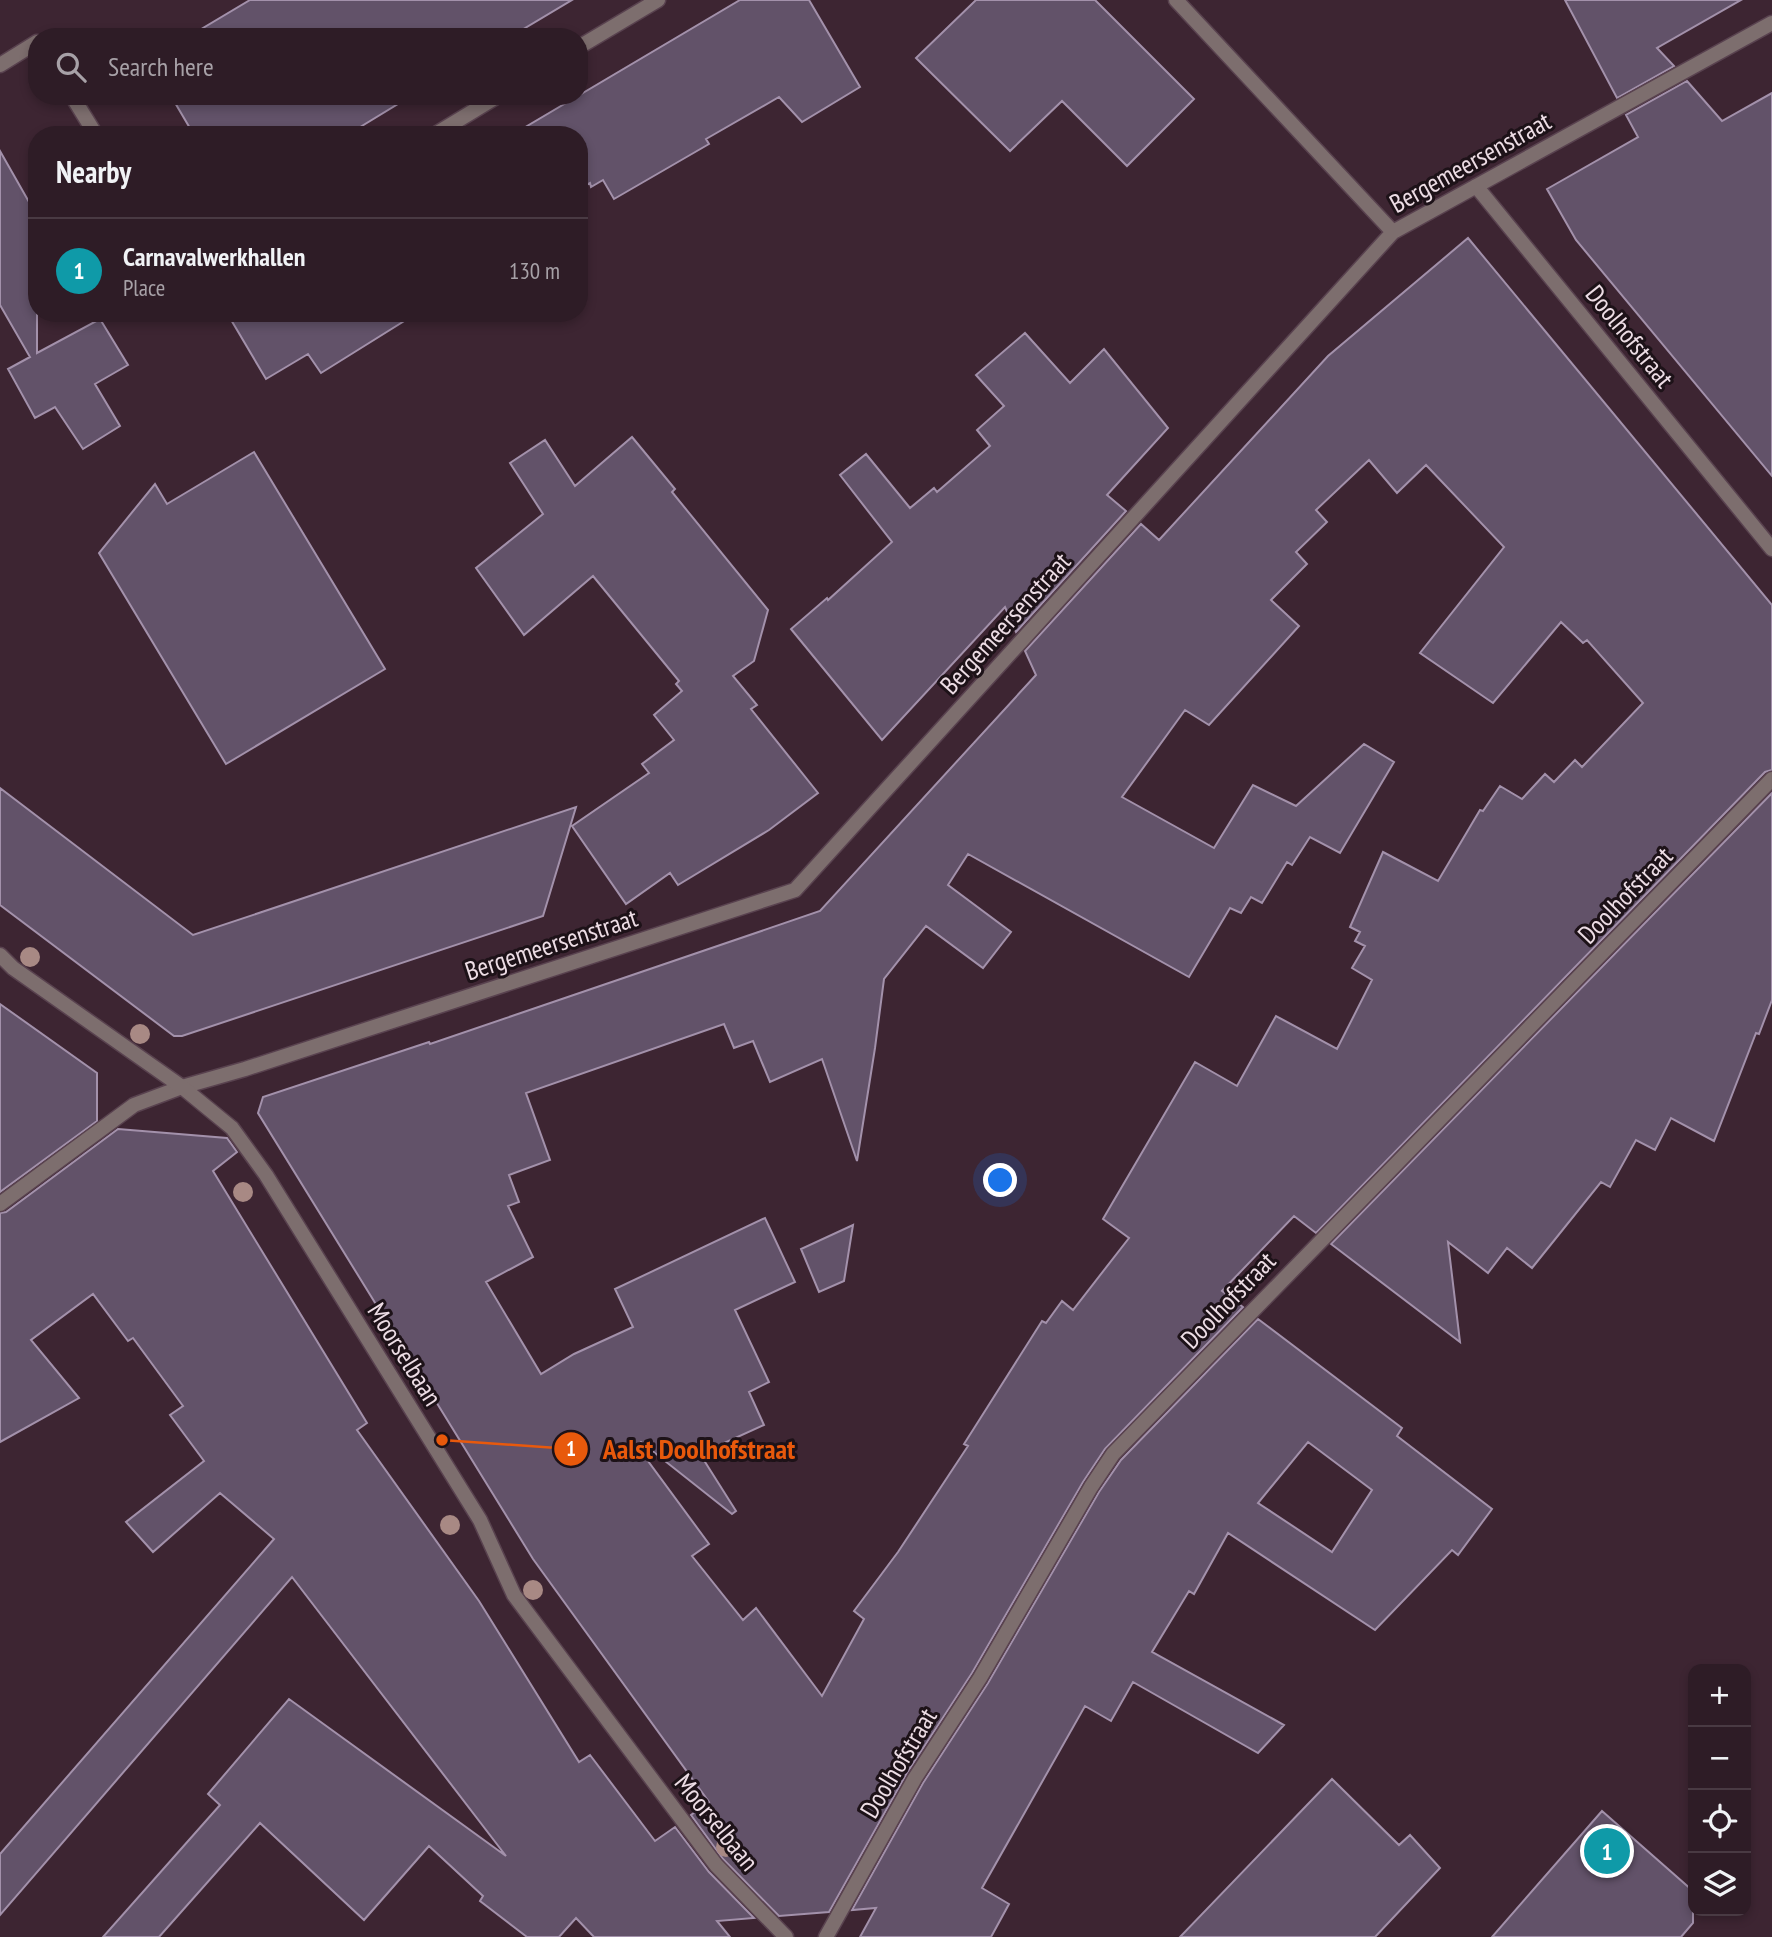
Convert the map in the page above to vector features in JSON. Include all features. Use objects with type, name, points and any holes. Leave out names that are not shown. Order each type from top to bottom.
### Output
[{"type":"street","points":[[588,42],[658,0]]},
{"type":"street","points":[[1175,0],[1393,232]]},
{"type":"street","name":"Bergemeersenstraat","points":[[0,1203],[134,1105],[182,1087],[795,890],[1393,232],[1772,23]]},
{"type":"street","points":[[0,65],[28,48]]},
{"type":"street","points":[[78,105],[90,126]]},
{"type":"street","points":[[448,126],[483,105]]},
{"type":"street","name":"Doolhofstraat","points":[[1476,186],[1772,549]]},
{"type":"street","name":"Doolhofstraat","points":[[826,1937],[915,1778],[980,1678],[1113,1454],[1772,779]]},
{"type":"street","name":"Moorselbaan","points":[[0,955],[13,968],[182,1087],[232,1128],[265,1175],[480,1520],[514,1595],[716,1865],[786,1937]]},
{"type":"building","points":[[250,0],[572,0],[525,28],[203,28]]},
{"type":"building","points":[[740,0],[809,0],[860,87],[802,122],[779,97],[706,139],[709,144],[614,199],[603,180],[591,187],[590,183],[588,184],[588,126],[527,126],[563,105],[588,105],[588,90]]},
{"type":"building","points":[[976,0],[1095,0],[1194,99],[1127,166],[1062,101],[1010,151],[916,58]]},
{"type":"building","points":[[1565,0],[1741,0],[1657,48],[1674,66],[1617,98]]},
{"type":"building","points":[[1687,81],[1722,121],[1772,93],[1772,476],[1576,240],[1547,189],[1638,137],[1626,115]]},
{"type":"building","points":[[176,105],[396,105],[362,126],[189,126]]},
{"type":"building","points":[[0,151],[28,200],[28,322],[37,322],[37,353],[94,322],[102,322],[128,365],[95,384],[120,426],[83,449],[55,407],[35,418],[8,369],[30,357],[0,305]]},
{"type":"building","points":[[1468,238],[1772,605],[1772,770],[1765,772],[1316,1233],[1294,1216],[1222,1291],[1243,1307],[1105,1449],[972,1673],[907,1773],[829,1912],[779,1916],[723,1859],[691,1815],[709,1802],[533,1559],[258,1113],[263,1097],[429,1042],[430,1044],[820,911],[1036,675],[1025,651],[1141,524],[1159,540],[1328,356]],"holes":[[[1369,460],[1397,493],[1426,465],[1504,547],[1420,653],[1493,703],[1561,622],[1583,643],[1587,640],[1643,703],[1582,767],[1575,760],[1554,782],[1545,774],[1522,799],[1500,786],[1483,811],[1480,810],[1438,881],[1383,852],[1350,927],[1360,932],[1355,941],[1365,946],[1352,968],[1372,980],[1337,1049],[1276,1016],[1237,1086],[1195,1062],[1103,1219],[1129,1238],[1073,1310],[1062,1301],[1046,1323],[1042,1321],[964,1444],[968,1446],[898,1552],[854,1611],[864,1619],[822,1696],[756,1608],[743,1620],[692,1556],[709,1544],[637,1446],[641,1442],[732,1514],[736,1511],[700,1454],[764,1425],[749,1392],[769,1382],[735,1310],[795,1282],[765,1218],[615,1289],[633,1327],[574,1354],[541,1374],[486,1282],[533,1257],[508,1206],[519,1202],[509,1175],[550,1160],[526,1093],[724,1024],[734,1048],[753,1041],[770,1082],[822,1059],[857,1161],[884,979],[926,926],[983,968],[1011,932],[948,885],[968,854],[1189,977],[1230,908],[1241,913],[1251,897],[1262,903],[1287,862],[1292,865],[1310,837],[1340,853],[1394,762],[1364,744],[1296,806],[1253,785],[1214,848],[1122,797],[1185,710],[1209,725],[1299,626],[1271,600],[1307,564],[1296,552],[1327,522],[1316,510]]]},
{"type":"building","points":[[232,322],[403,322],[321,373],[308,354],[266,379]]},
{"type":"building","points":[[1025,333],[1070,383],[1104,349],[1168,428],[1107,495],[1126,511],[1016,632],[1005,607],[882,740],[791,629],[827,598],[828,600],[892,542],[840,475],[866,454],[910,508],[934,488],[937,492],[990,446],[977,430],[1004,406],[976,375]]},
{"type":"building","points":[[632,437],[675,489],[672,492],[768,610],[754,661],[733,676],[757,705],[751,709],[818,793],[769,830],[678,885],[670,873],[626,904],[572,826],[649,773],[642,764],[674,740],[654,715],[682,691],[676,684],[679,681],[593,576],[524,635],[476,568],[543,514],[510,463],[545,440],[575,486]]},
{"type":"building","points":[[254,452],[385,669],[226,764],[99,553],[155,484],[167,504]]},
{"type":"building","points":[[0,788],[193,935],[576,807],[543,916],[182,1036],[174,1036],[0,905]]},
{"type":"building","points":[[1772,793],[1772,1000],[1759,1034],[1756,1033],[1714,1141],[1671,1118],[1655,1150],[1636,1140],[1610,1187],[1601,1182],[1532,1268],[1507,1248],[1488,1273],[1448,1242],[1460,1342],[1331,1244]]},
{"type":"building","points":[[0,1004],[97,1073],[97,1121],[0,1192]]},
{"type":"building","points":[[118,1129],[227,1138],[237,1152],[213,1171],[367,1423],[357,1430],[479,1601],[579,1762],[590,1755],[655,1841],[675,1827],[709,1872],[754,1918],[717,1921],[730,1937],[594,1937],[576,1918],[559,1937],[527,1937],[480,1901],[483,1896],[429,1846],[364,1920],[260,1823],[159,1937],[103,1937],[220,1805],[208,1794],[289,1699],[506,1856],[292,1577],[0,1915],[0,1854],[274,1539],[220,1493],[153,1552],[126,1522],[204,1461],[170,1415],[183,1406],[133,1338],[128,1341],[93,1294],[31,1340],[79,1398],[0,1442],[0,1213],[6,1212]]},
{"type":"building","points":[[853,1225],[844,1281],[819,1292],[801,1249]]},
{"type":"building","points":[[1258,1319],[1402,1428],[1397,1436],[1492,1509],[1458,1555],[1452,1550],[1375,1630],[1228,1533],[1194,1594],[1189,1591],[1152,1652],[1284,1725],[1258,1753],[1133,1682],[1111,1721],[1085,1706],[982,1888],[1009,1904],[991,1937],[860,1937],[876,1908],[852,1910],[923,1783],[988,1683],[1099,1492],[1121,1460]],"holes":[[[1308,1442],[1372,1490],[1332,1552],[1258,1503]]]},
{"type":"building","points":[[1332,1779],[1399,1845],[1410,1835],[1440,1868],[1375,1937],[1180,1937]]},
{"type":"building","points":[[1602,1811],[1688,1887],[1688,1916],[1693,1916],[1693,1923],[1681,1937],[1492,1937]]},
{"type":"place","name":"Aalst Doolhofstraat","points":[[442,1440]]},
{"type":"place","name":"Carnavalwerkhallen","points":[[1607,1851]]}]
